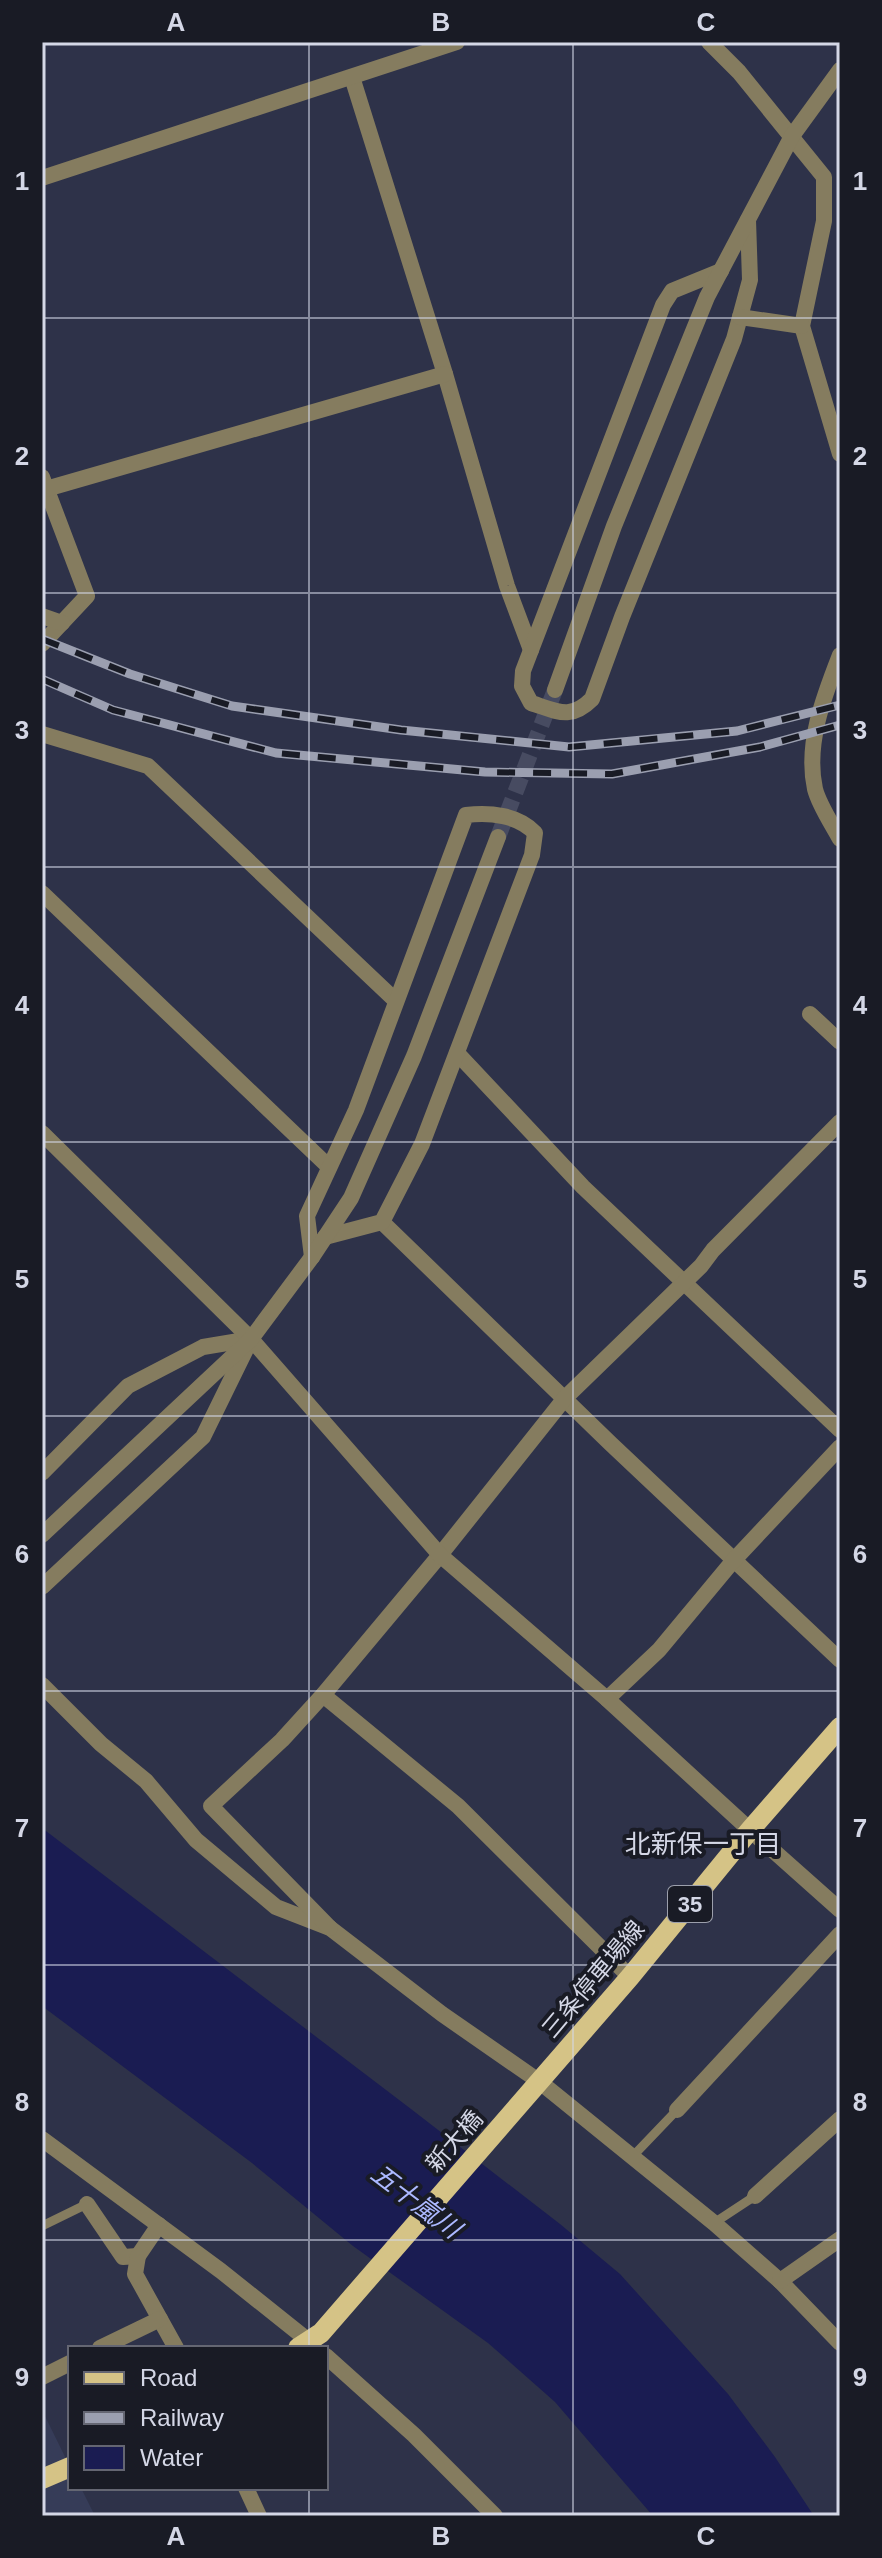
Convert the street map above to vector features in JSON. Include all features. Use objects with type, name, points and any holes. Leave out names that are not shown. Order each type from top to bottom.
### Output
[{"type":"main road","name":"三条停車場線","points":[[535,2088],[840,1727]]},
{"type":"main road","name":"新大橋","points":[[312,2343],[535,2088]]},
{"type":"main road","points":[[42,2479],[68,2468]]},
{"type":"street","points":[[42,178],[457,42]]},
{"type":"street","points":[[709,42],[739,72],[824,177],[824,221],[802,326],[840,454]]},
{"type":"street","points":[[555,690],[676,369],[721,271],[792,136],[840,70]]},
{"type":"street","points":[[352,77],[445,374],[507,586],[531,650]]},
{"type":"street","points":[[721,271],[672,291],[663,305],[523,671],[522,686],[531,703],[570,714],[582,709],[592,699],[734,339],[750,280],[748,220]]},
{"type":"street","points":[[740,317],[802,326]]},
{"type":"street","points":[[42,644],[87,596],[44,483],[445,374]]},
{"type":"street","points":[[42,616],[62,623]]},
{"type":"street","points":[[840,655],[827,689],[812,749],[815,790],[840,839]]},
{"type":"street","points":[[42,734],[148,766],[396,1001]]},
{"type":"street","points":[[312,1257],[307,1216],[356,1110],[466,815],[483,813],[524,822],[535,833],[532,855],[422,1144],[382,1222],[325,1237]]},
{"type":"street","points":[[42,1535],[251,1339],[351,1198],[414,1056],[498,837]]},
{"type":"street","points":[[42,893],[328,1166]]},
{"type":"street","points":[[810,1014],[840,1042]]},
{"type":"street","points":[[457,1053],[583,1187],[840,1430]]},
{"type":"street","points":[[840,1122],[685,1281],[565,1398],[323,1695],[282,1740],[211,1806],[330,1928],[535,2088],[633,2156],[780,2281],[840,2343]]},
{"type":"street","points":[[42,1133],[251,1339],[440,1555],[607,1699],[840,1910]]},
{"type":"street","points":[[382,1222],[733,1561],[840,1660]]},
{"type":"street","points":[[42,1473],[128,1386],[203,1347],[251,1339]]},
{"type":"street","points":[[42,1587],[203,1437],[251,1339]]},
{"type":"street","points":[[607,1699],[659,1650],[733,1561],[840,1447]]},
{"type":"street","points":[[42,1685],[101,1744],[146,1781],[196,1840],[230,1869],[276,1907],[330,1928]]},
{"type":"street","points":[[323,1695],[458,1806],[630,1977]]},
{"type":"street","points":[[677,2110],[840,1934]]},
{"type":"street","points":[[755,2196],[840,2119]]},
{"type":"street","points":[[42,2139],[312,2343]]},
{"type":"street","points":[[87,2204],[123,2257],[138,2256]]},
{"type":"street","points":[[159,2225],[138,2256],[135,2274],[175,2346]]},
{"type":"street","points":[[780,2281],[840,2239]]},
{"type":"street","points":[[104,2346],[160,2319]]},
{"type":"street","points":[[328,2358],[414,2435],[495,2516]]},
{"type":"street","points":[[42,2377],[68,2364]]},
{"type":"street","points":[[247,2490],[259,2516]]},
{"type":"lane","points":[[633,2156],[677,2110]]},
{"type":"lane","points":[[714,2223],[755,2196]]},
{"type":"lane","points":[[42,2226],[87,2204]]},
{"type":"shaded area","points":[[42,2410],[68,2463],[68,2490],[82,2490],[95,2516],[42,2516]]},
{"type":"water","name":"五十嵐川","points":[[42,1828],[411,2109],[620,2274],[728,2394],[814,2516],[653,2516],[555,2402],[488,2343],[353,2246],[252,2163],[42,2006]]},
{"type":"tunnel","points":[[498,837],[555,690]]},
{"type":"railway","points":[[42,639],[130,674],[232,706],[401,730],[569,747],[737,731],[840,705]]},
{"type":"railway","points":[[42,679],[113,710],[276,753],[485,772],[612,774],[760,747],[840,725]]},
{"type":"district","name":"北新保一丁目","points":[[703,1844]]}]
